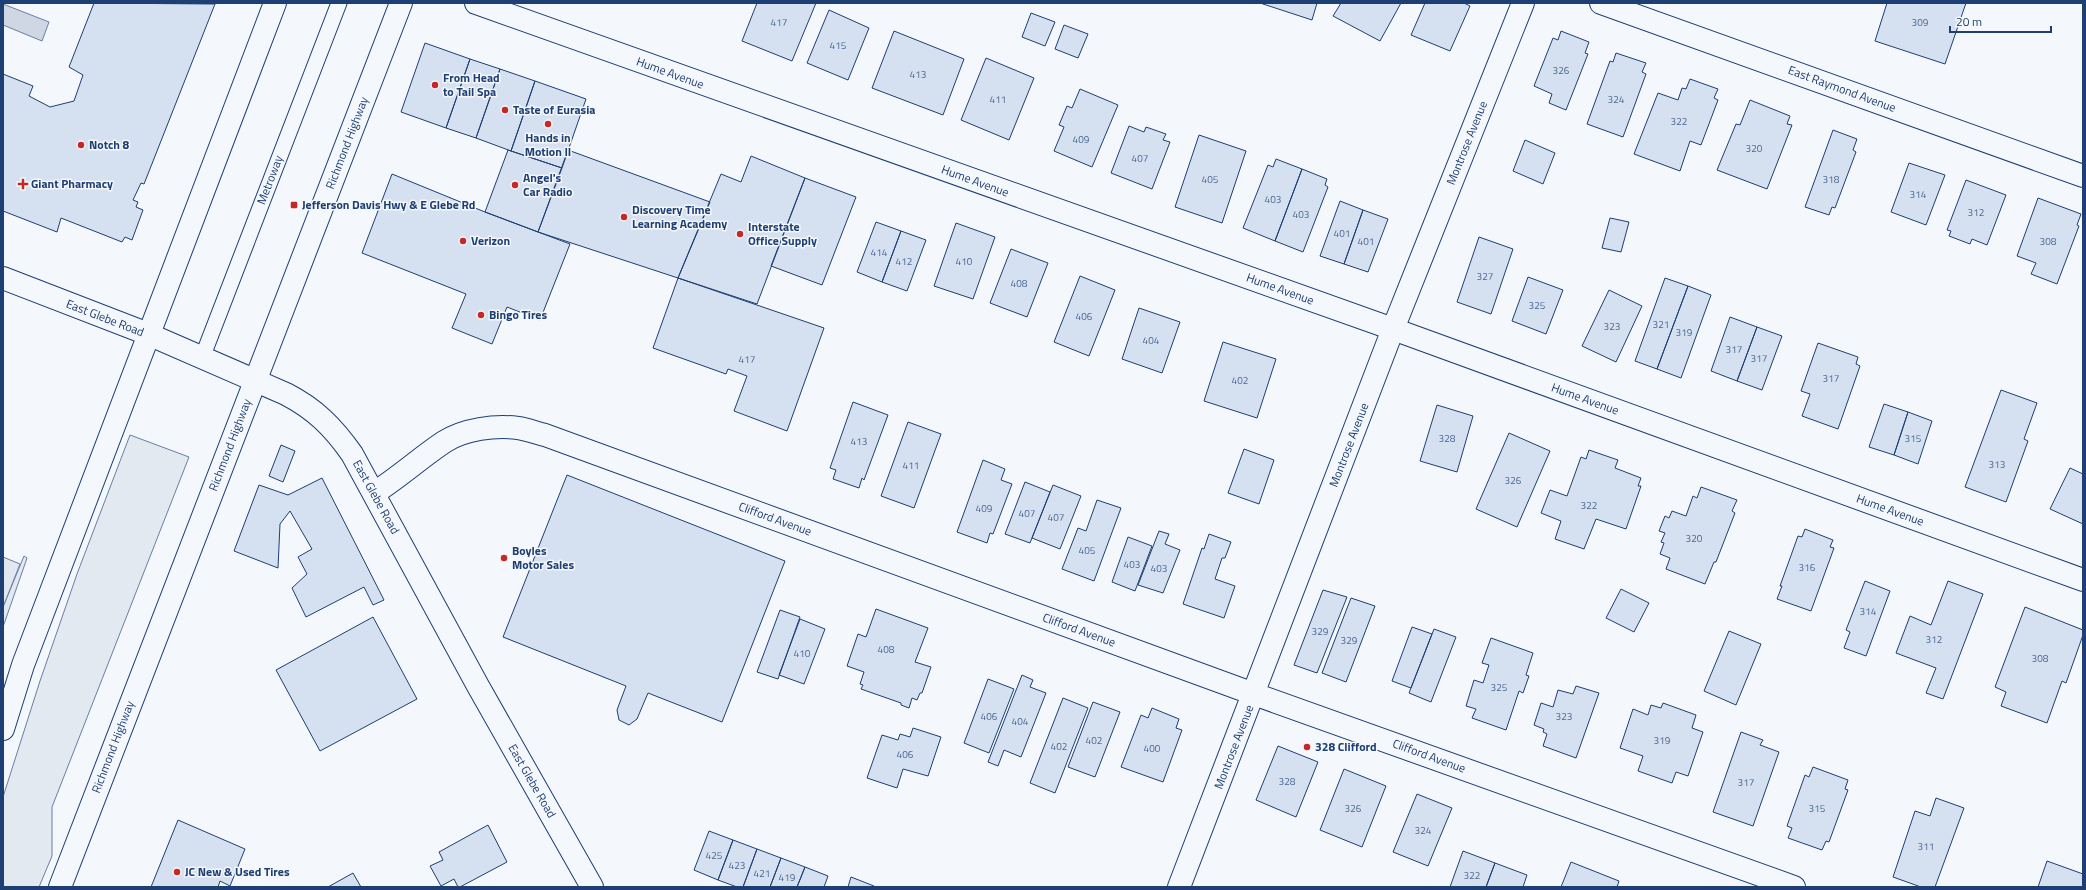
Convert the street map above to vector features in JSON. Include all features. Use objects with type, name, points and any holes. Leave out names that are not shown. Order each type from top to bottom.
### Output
[{"type":"main road","points":[[3,729],[23,665],[275,3]]},
{"type":"main road","name":"Richmond Highway","points":[[60,887],[401,3]]},
{"type":"main road","name":"Hume Avenue","points":[[476,3],[1393,329],[2083,580]]},
{"type":"main road","name":"Montrose Avenue","points":[[1179,887],[1393,329],[1523,3]]},
{"type":"main road","name":"East Raymond Avenue","points":[[1601,3],[2083,176]]},
{"type":"main road","name":"East Glebe Road","points":[[3,278],[148,334],[255,381],[302,403],[338,433],[352,454],[374,493],[478,686],[592,887]]},
{"type":"main road","name":"Clifford Avenue","points":[[374,493],[397,478],[444,442],[467,432],[501,427],[519,428],[568,443],[1254,694],[1794,887]]},
{"type":"lane","name":"Metroway","points":[[202,358],[339,3]]},
{"type":"shaded area","points":[[3,4],[49,22],[42,41],[3,25]]},
{"type":"shaded area","points":[[130,435],[189,457],[52,807],[52,856],[39,887],[3,887],[3,797],[40,681],[77,574]]},
{"type":"shaded area","points":[[24,556],[27,558],[3,627],[3,607]]},
{"type":"shaded area","points":[[3,557],[20,564],[3,607]]},
{"type":"building","name":"Notch 8","points":[[94,3],[215,4],[144,184],[141,183],[133,200],[138,202],[136,207],[143,210],[132,240],[125,237],[122,242],[61,218],[57,232],[3,211],[3,74],[33,86],[29,96],[50,107],[74,101],[83,75],[69,67]]},
{"type":"building","points":[[757,3],[816,3],[792,61],[742,41]]},
{"type":"building","points":[[1260,3],[1317,3],[1312,20]]},
{"type":"building","points":[[1341,3],[1401,3],[1380,41],[1333,16]]},
{"type":"building","points":[[1425,3],[1464,3],[1470,6],[1450,51],[1411,35]]},
{"type":"building","points":[[1887,3],[1966,3],[1945,64],[1875,41]]},
{"type":"building","points":[[829,10],[869,28],[848,80],[807,63]]},
{"type":"building","points":[[1031,13],[1055,22],[1045,46],[1022,37]]},
{"type":"building","points":[[1064,25],[1088,34],[1078,58],[1055,49]]},
{"type":"building","points":[[894,31],[964,59],[943,115],[872,88]]},
{"type":"building","points":[[1561,31],[1589,42],[1585,53],[1588,54],[1566,110],[1549,103],[1552,94],[1534,86],[1553,38],[1558,40]]},
{"type":"building","name":"From Head to Tail Spa","points":[[425,43],[470,59],[446,128],[401,112]]},
{"type":"building","points":[[1616,53],[1646,63],[1642,72],[1646,74],[1623,137],[1587,124],[1610,61],[1613,62]]},
{"type":"building","points":[[986,58],[1034,78],[1009,140],[961,120]]},
{"type":"building","points":[[470,59],[500,69],[476,138],[446,128]]},
{"type":"building","name":"Taste of Eurasia","points":[[500,69],[535,81],[511,151],[476,138]]},
{"type":"building","points":[[1690,79],[1718,89],[1714,98],[1718,100],[1701,145],[1690,141],[1680,171],[1634,154],[1658,93],[1678,100],[1682,88],[1686,89]]},
{"type":"building","name":"Hands in Motion II","points":[[535,81],[586,99],[562,168],[511,151]]},
{"type":"building","points":[[1080,89],[1118,105],[1092,167],[1054,151],[1064,127],[1059,125],[1067,106],[1072,108]]},
{"type":"building","points":[[1750,100],[1790,116],[1787,124],[1792,125],[1767,189],[1717,170],[1736,124],[1740,125]]},
{"type":"building","points":[[1129,126],[1144,132],[1146,127],[1166,134],[1163,140],[1170,142],[1152,189],[1111,173]]},
{"type":"building","points":[[1833,130],[1857,139],[1853,150],[1856,152],[1835,208],[1832,207],[1829,215],[1805,207]]},
{"type":"building","points":[[1199,135],[1246,151],[1222,223],[1175,207]]},
{"type":"building","points":[[1525,140],[1555,153],[1543,184],[1513,171]]},
{"type":"building","points":[[508,150],[562,168],[538,232],[485,212]]},
{"type":"building","name":"Discovery Time Learning Academy","points":[[568,150],[710,202],[678,278],[538,232]]},
{"type":"building","name":"Interstate Office Supply","points":[[751,156],[805,178],[757,304],[678,278],[721,174],[741,182]]},
{"type":"building","points":[[1276,159],[1302,169],[1275,241],[1243,228],[1268,165],[1273,167]]},
{"type":"building","points":[[1909,163],[1945,175],[1926,225],[1891,212]]},
{"type":"building","points":[[1302,169],[1327,179],[1325,185],[1328,187],[1303,252],[1275,241]]},
{"type":"building","points":[[392,174],[485,212],[570,244],[540,320],[507,307],[492,344],[452,328],[466,294],[362,253]]},
{"type":"building","points":[[805,178],[856,197],[822,285],[771,266]]},
{"type":"building","points":[[1966,180],[2006,195],[1987,245],[1972,239],[1970,244],[1949,236],[1951,231],[1947,230]]},
{"type":"building","points":[[2038,198],[2081,214],[2077,225],[2079,226],[2057,284],[2031,274],[2036,263],[2017,256]]},
{"type":"building","points":[[1340,201],[1363,210],[1344,264],[1320,256]]},
{"type":"building","points":[[1363,210],[1388,219],[1368,272],[1344,264]]},
{"type":"building","points":[[1610,218],[1629,222],[1621,252],[1602,248]]},
{"type":"building","points":[[876,222],[901,231],[882,282],[857,272]]},
{"type":"building","points":[[956,223],[995,237],[973,299],[934,286]]},
{"type":"building","points":[[901,231],[926,240],[907,291],[882,282]]},
{"type":"building","points":[[1479,237],[1513,249],[1491,314],[1457,302]]},
{"type":"building","points":[[1011,249],[1048,263],[1027,317],[990,303]]},
{"type":"building","points":[[1080,276],[1115,290],[1089,356],[1054,342]]},
{"type":"building","points":[[1528,277],[1563,290],[1546,334],[1512,321]]},
{"type":"building","points":[[678,278],[824,328],[787,431],[734,411],[747,376],[728,369],[726,374],[653,348]]},
{"type":"building","points":[[1665,278],[1688,286],[1657,369],[1635,361]]},
{"type":"building","points":[[1688,286],[1711,295],[1681,378],[1657,369]]},
{"type":"building","points":[[1609,290],[1642,306],[1616,362],[1582,346]]},
{"type":"building","points":[[1139,308],[1180,322],[1162,373],[1122,359]]},
{"type":"building","points":[[1730,317],[1757,327],[1737,381],[1711,371]]},
{"type":"building","points":[[1757,327],[1782,336],[1762,390],[1737,381]]},
{"type":"building","points":[[1223,342],[1276,359],[1257,418],[1204,401]]},
{"type":"building","points":[[1818,343],[1858,357],[1856,364],[1860,366],[1838,429],[1802,416],[1810,394],[1801,391]]},
{"type":"building","points":[[2001,390],[2037,403],[2024,439],[2028,441],[2006,502],[1965,487]]},
{"type":"building","points":[[853,402],[888,415],[864,480],[862,478],[859,488],[833,479],[836,470],[830,468]]},
{"type":"building","points":[[1884,404],[1908,412],[1894,455],[1869,447]]},
{"type":"building","points":[[1437,405],[1473,416],[1457,472],[1420,461]]},
{"type":"building","points":[[1908,412],[1932,421],[1918,464],[1894,455]]},
{"type":"building","points":[[908,422],[941,434],[914,508],[881,496]]},
{"type":"building","points":[[1509,433],[1550,451],[1517,527],[1476,509]]},
{"type":"building","points":[[281,445],[295,451],[283,482],[269,476]]},
{"type":"building","points":[[1244,449],[1274,460],[1259,504],[1228,493]]},
{"type":"building","points":[[1589,450],[1618,460],[1615,468],[1641,478],[1638,486],[1641,486],[1626,529],[1596,519],[1584,549],[1555,539],[1561,521],[1541,513],[1550,490],[1567,496],[1581,457],[1586,459]]},
{"type":"building","points":[[983,460],[1005,469],[1001,480],[1012,484],[993,534],[990,533],[987,543],[957,532]]},
{"type":"building","points":[[2070,468],[2083,474],[2083,524],[2050,509]]},
{"type":"building","points":[[567,475],[785,561],[722,722],[648,693],[637,719],[629,725],[619,720],[617,710],[626,686],[503,637]]},
{"type":"building","points":[[322,478],[384,600],[373,605],[364,587],[306,617],[292,588],[307,574],[298,557],[312,549],[290,511],[280,524],[278,568],[234,551],[259,485],[288,495]]},
{"type":"building","points":[[1025,482],[1050,492],[1030,543],[1005,534]]},
{"type":"building","points":[[1053,485],[1081,496],[1060,549],[1032,538]]},
{"type":"building","points":[[1701,487],[1737,500],[1732,511],[1735,513],[1716,562],[1714,562],[1705,584],[1666,569],[1670,558],[1660,554],[1664,543],[1661,542],[1665,533],[1659,531],[1665,516],[1669,518],[1672,511],[1686,516],[1693,496],[1697,498]]},
{"type":"building","points":[[1097,500],[1121,508],[1094,581],[1062,569],[1078,528],[1086,531]]},
{"type":"building","points":[[1805,529],[1833,540],[1830,547],[1834,548],[1811,611],[1777,599],[1782,586],[1780,586],[1798,536],[1802,537]]},
{"type":"building","points":[[1159,531],[1169,534],[1165,544],[1180,550],[1163,593],[1138,585]]},
{"type":"building","points":[[1209,534],[1231,542],[1225,558],[1222,558],[1215,579],[1235,586],[1224,618],[1183,604],[1202,548],[1204,549]]},
{"type":"building","points":[[1128,537],[1152,546],[1135,591],[1112,582]]},
{"type":"building","points":[[1865,581],[1890,591],[1866,656],[1844,648],[1850,632],[1846,630]]},
{"type":"building","points":[[1948,581],[1983,594],[1943,699],[1926,693],[1936,668],[1896,653],[1910,616],[1931,625]]},
{"type":"building","points":[[1621,589],[1649,603],[1634,632],[1606,618]]},
{"type":"building","points":[[1323,590],[1347,597],[1317,673],[1294,665]]},
{"type":"building","points":[[1351,598],[1375,606],[1346,682],[1322,673]]},
{"type":"building","points":[[2025,607],[2083,630],[2083,635],[2066,683],[2062,681],[2047,723],[2001,706],[2006,692],[1995,687]]},
{"type":"building","points":[[876,609],[928,628],[915,662],[931,667],[922,693],[920,693],[917,700],[912,698],[909,708],[901,705],[901,703],[861,689],[863,685],[860,684],[864,672],[847,666],[858,634],[866,637]]},
{"type":"building","points":[[780,610],[800,617],[778,679],[757,672]]},
{"type":"building","points":[[373,617],[417,699],[320,751],[276,670]]},
{"type":"building","points":[[800,619],[825,629],[804,684],[779,675]]},
{"type":"building","points":[[1412,627],[1432,634],[1411,688],[1392,681]]},
{"type":"building","points":[[1434,629],[1456,637],[1431,702],[1409,693]]},
{"type":"building","points":[[1729,631],[1761,644],[1736,705],[1704,691]]},
{"type":"building","points":[[1491,638],[1533,653],[1526,675],[1529,676],[1523,693],[1519,691],[1506,730],[1472,718],[1476,709],[1466,706],[1474,680],[1483,683],[1489,665],[1482,663]]},
{"type":"building","points":[[1022,675],[1033,680],[1030,687],[1046,693],[1021,757],[1004,750],[998,766],[988,762]]},
{"type":"building","points":[[988,679],[1014,689],[989,753],[964,743]]},
{"type":"building","points":[[1576,686],[1599,693],[1576,758],[1543,746],[1547,734],[1543,732],[1544,729],[1534,725],[1541,703],[1553,707],[1558,690],[1573,694]]},
{"type":"building","points":[[1063,698],[1088,708],[1055,793],[1030,783]]},
{"type":"building","points":[[1093,702],[1120,712],[1095,777],[1068,767]]},
{"type":"building","points":[[1663,703],[1696,715],[1692,728],[1703,732],[1688,776],[1676,772],[1672,783],[1638,771],[1643,756],[1620,748],[1633,709],[1648,715],[1651,705],[1661,708]]},
{"type":"building","points":[[1152,708],[1179,719],[1176,728],[1182,730],[1163,782],[1121,767],[1141,715],[1148,718]]},
{"type":"building","points":[[913,728],[941,737],[928,776],[903,769],[897,788],[867,778],[882,735],[898,740],[900,734],[910,737]]},
{"type":"building","points":[[1741,732],[1763,740],[1760,745],[1779,752],[1753,826],[1713,812]]},
{"type":"building","points":[[1278,746],[1318,762],[1296,817],[1256,800]]},
{"type":"building","points":[[1813,767],[1848,780],[1845,789],[1848,790],[1829,842],[1826,841],[1822,850],[1788,838],[1792,828],[1787,826],[1805,775],[1809,777]]},
{"type":"building","points":[[1344,769],[1386,786],[1362,847],[1320,830]]},
{"type":"building","points":[[1417,794],[1452,808],[1428,866],[1393,852]]},
{"type":"building","points":[[1936,798],[1964,808],[1935,887],[1921,887],[1893,877],[1915,811],[1930,816]]},
{"type":"building","points":[[178,820],[245,849],[230,886],[220,881],[218,887],[151,887]]},
{"type":"building","points":[[488,825],[507,862],[460,887],[458,887],[454,879],[441,886],[430,866],[443,860],[439,852]]},
{"type":"building","points":[[709,831],[733,840],[718,880],[694,870]]},
{"type":"building","points":[[733,840],[757,849],[743,887],[737,887],[718,880]]},
{"type":"building","points":[[757,849],[781,858],[770,887],[743,887]]},
{"type":"building","points":[[1463,851],[1495,863],[1486,887],[1450,887]]},
{"type":"building","points":[[781,858],[805,867],[797,887],[770,887]]},
{"type":"building","points":[[2047,861],[2083,874],[2083,887],[2038,887]]},
{"type":"building","points":[[1571,862],[1619,881],[1617,887],[1561,887]]},
{"type":"building","points":[[1495,863],[1527,875],[1523,887],[1486,887]]},
{"type":"building","points":[[805,867],[828,876],[824,887],[797,887]]},
{"type":"building","points":[[353,873],[361,887],[328,887]]},
{"type":"building","points":[[851,877],[874,886],[874,887],[848,887]]},
{"type":"place","name":"From Head to Tail Spa","points":[[435,85]]},
{"type":"place","name":"Taste of Eurasia","points":[[505,110]]},
{"type":"place","name":"Hands in Motion II","points":[[548,124]]},
{"type":"place","name":"Notch 8","points":[[81,145]]},
{"type":"place","name":"Giant Pharmacy","points":[[23,184]]},
{"type":"place","name":"Angel's Car Radio","points":[[515,185]]},
{"type":"place","name":"Jefferson Davis Hwy & E Glebe Rd","points":[[294,205]]},
{"type":"place","name":"Discovery Time Learning Academy","points":[[624,217]]},
{"type":"place","name":"Interstate Office Supply","points":[[740,234]]},
{"type":"place","name":"Verizon","points":[[463,241]]},
{"type":"place","name":"Bingo Tires","points":[[481,315]]},
{"type":"place","name":"Boyles Motor Sales","points":[[504,558]]},
{"type":"place","name":"328 Clifford","points":[[1307,747]]},
{"type":"place","name":"JC New & Used Tires","points":[[177,872]]}]
